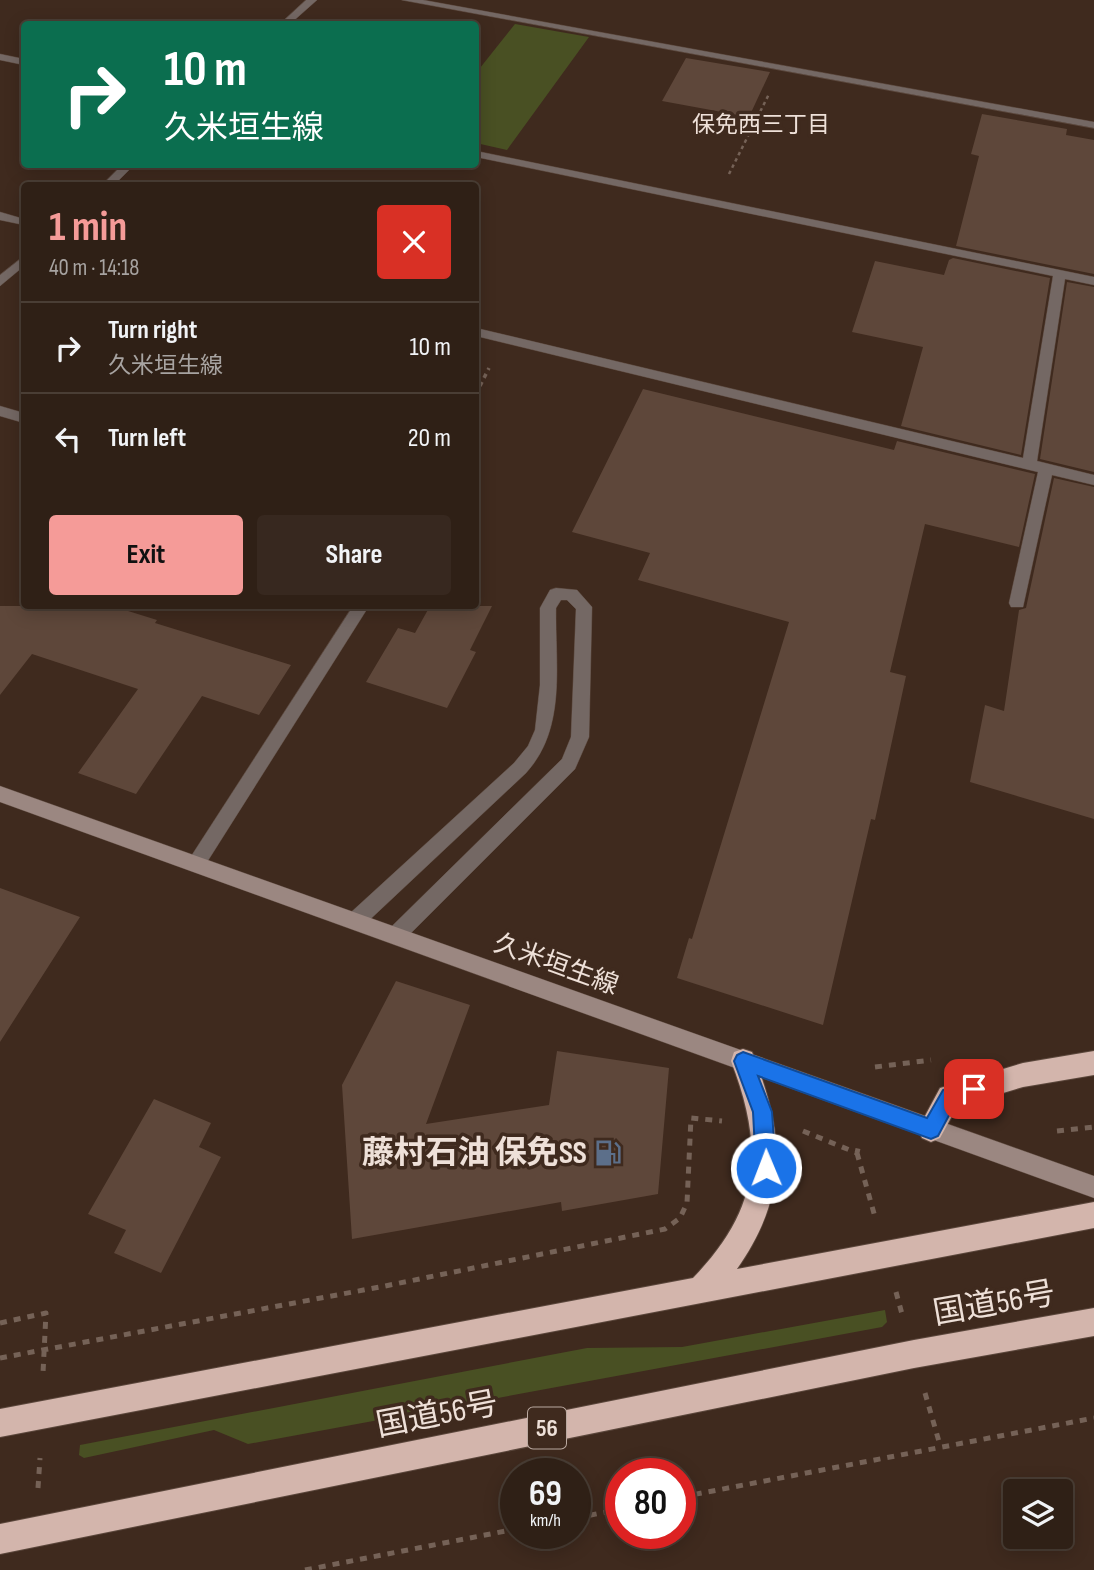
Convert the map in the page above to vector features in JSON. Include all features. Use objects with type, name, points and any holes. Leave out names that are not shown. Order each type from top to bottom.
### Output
[{"type":"highway","points":[[700,1290],[727,1264],[752,1222],[766,1168],[764,1125],[755,1086],[743,1061]]},
{"type":"highway","points":[[931,1129],[949,1097],[1024,1075],[1094,1063]]},
{"type":"highway","points":[[0,1423],[1094,1215]]},
{"type":"highway","name":"国道56号","points":[[0,1539],[914,1354],[1094,1322]]},
{"type":"main road","name":"久米垣生線","points":[[0,794],[1094,1187]]},
{"type":"street","points":[[288,21],[312,0]]},
{"type":"street","points":[[407,0],[1094,125]]},
{"type":"street","points":[[462,10],[470,0]]},
{"type":"street","points":[[0,57],[21,61]]},
{"type":"street","points":[[479,156],[1094,281]]},
{"type":"street","points":[[110,182],[126,168]]},
{"type":"street","points":[[0,216],[21,221]]},
{"type":"street","points":[[0,282],[21,263]]},
{"type":"street","points":[[1029,465],[1060,274]]},
{"type":"street","points":[[479,333],[1094,480]]},
{"type":"street","points":[[0,411],[21,417]]},
{"type":"street","points":[[1017,603],[1046,469]]},
{"type":"street","points":[[355,921],[520,768],[536,749],[543,732],[548,608],[556,594],[571,594],[584,607],[580,737],[569,764],[396,935]]},
{"type":"street","points":[[196,864],[358,609]]},
{"type":"path","points":[[715,203],[782,68]]},
{"type":"path","points":[[940,1445],[857,1153],[876,1065],[893,1067],[946,1057]]},
{"type":"path","points":[[0,1359],[386,1286],[665,1228],[680,1218],[687,1203],[691,1118],[795,1128],[857,1153]]},
{"type":"path","points":[[1086,1129],[1094,1127]]},
{"type":"path","points":[[0,1323],[46,1312]]},
{"type":"path","points":[[696,1494],[940,1445],[1094,1418]]},
{"type":"path","points":[[305,1570],[500,1533]]},
{"type":"green space","points":[[515,24],[589,37],[507,150],[479,144],[479,69]]},
{"type":"green space","points":[[885,1310],[887,1322],[882,1327],[248,1444],[214,1430],[84,1458],[79,1455],[80,1445],[587,1348],[682,1347]]},
{"type":"building","points":[[686,58],[770,72],[749,117],[662,101]]},
{"type":"building","points":[[982,114],[1067,129],[1066,135],[1094,140],[1094,274],[956,246],[979,156],[971,154]]},
{"type":"building","points":[[953,258],[1050,278],[1021,455],[901,426],[923,347],[852,332],[875,261],[944,275],[949,260]]},
{"type":"building","points":[[1067,282],[1094,287],[1094,472],[1040,459]]},
{"type":"building","points":[[643,389],[894,450],[897,441],[1035,474],[1019,547],[925,524],[890,672],[906,676],[875,820],[871,819],[823,1025],[677,978],[689,938],[692,939],[789,622],[638,580],[650,553],[572,532]]},
{"type":"building","points":[[1054,478],[1094,487],[1094,819],[970,782],[985,705],[1004,711],[1019,610],[1026,608]]},
{"type":"building","points":[[0,606],[21,606],[21,609],[122,609],[157,620],[155,623],[291,665],[259,715],[202,696],[136,794],[78,773],[138,689],[32,654],[0,695]]},
{"type":"building","points":[[479,606],[492,606],[470,650],[476,652],[447,708],[366,682],[398,628],[415,633],[428,609],[479,609]]},
{"type":"building","points":[[0,888],[80,917],[0,1042]]},
{"type":"building","points":[[396,981],[470,1005],[426,1124],[549,1105],[557,1051],[669,1068],[658,1194],[562,1211],[561,1202],[352,1239],[342,1085]]},
{"type":"building","points":[[154,1099],[211,1123],[199,1147],[221,1157],[161,1273],[114,1253],[126,1230],[88,1214]]},
{"type":"place","name":"藤村石油 保免SS","points":[[608,1153]]},
{"type":"district","name":"保免西三丁目","points":[[761,125]]},
{"type":"route","points":[[766,1168],[762,1112],[755,1086],[743,1061],[931,1129],[949,1097],[974,1089]]}]
